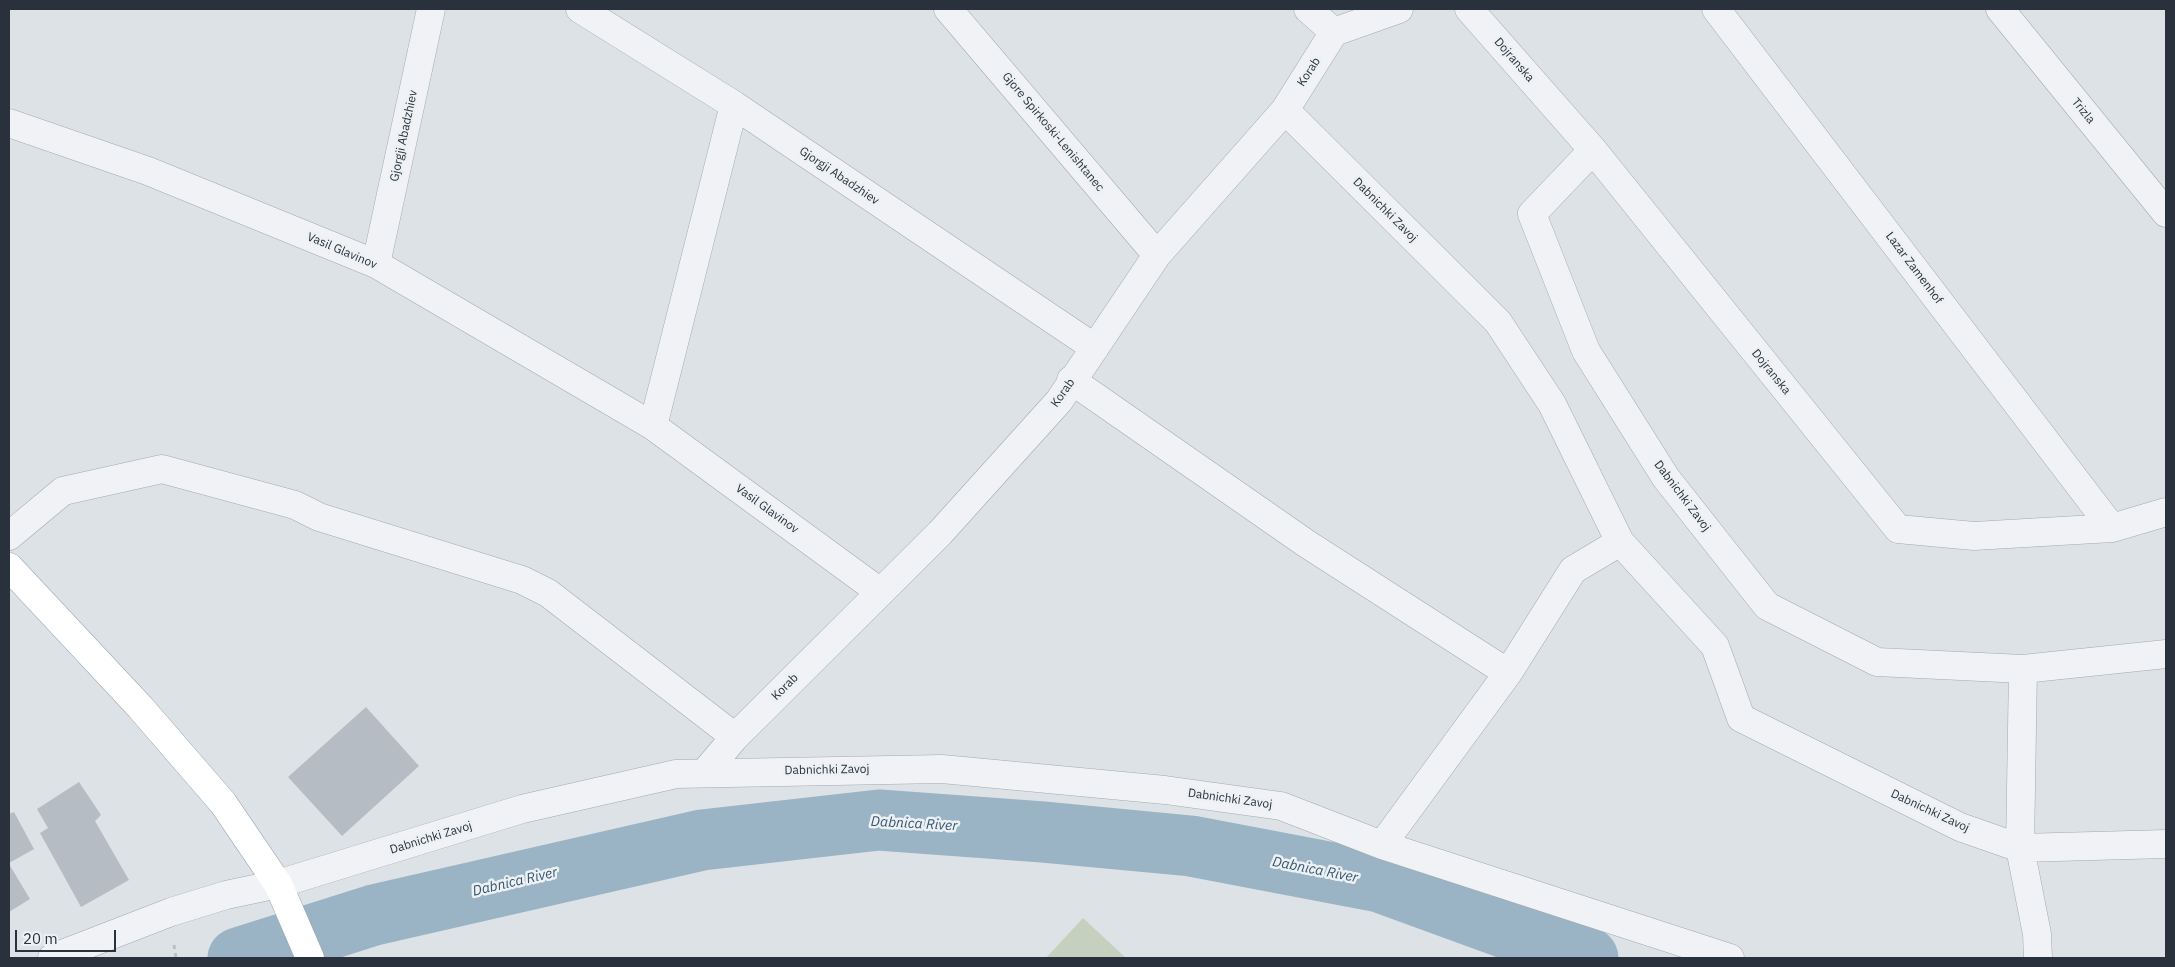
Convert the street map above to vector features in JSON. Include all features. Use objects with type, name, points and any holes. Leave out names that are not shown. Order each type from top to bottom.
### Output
[{"type":"main road","points":[[9,567],[140,707],[223,803],[278,884],[310,958]]},
{"type":"street","name":"Gjorgji Abadzhiev","points":[[376,264],[431,9]]},
{"type":"street","name":"Gjorgji Abadzhiev","points":[[580,9],[734,105],[1095,348]]},
{"type":"street","name":"Gjore Spirkoski-Lenishtanec","points":[[948,9],[1157,254]]},
{"type":"street","points":[[1308,9],[1334,32],[1399,9]]},
{"type":"street","name":"Dojranska","points":[[1469,9],[1593,150],[1898,529],[1974,536],[2112,528],[2166,512]]},
{"type":"street","name":"Lazar Zamenhof","points":[[1716,9],[2112,528]]},
{"type":"street","name":"Trizla","points":[[2000,9],[2166,213]]},
{"type":"street","name":"Korab","points":[[705,772],[735,736],[940,533],[1059,401],[1071,380],[1095,348],[1157,254],[1285,110],[1334,32]]},
{"type":"street","points":[[653,426],[734,105]]},
{"type":"street","name":"Dabnichki Zavoj","points":[[1285,110],[1498,322],[1552,404],[1620,542],[1715,646],[1741,718],[1960,827],[2020,848],[2166,844]]},
{"type":"street","name":"Vasil Glavinov","points":[[9,123],[148,171],[376,264],[653,426],[880,592]]},
{"type":"street","name":"Dabnichki Zavoj","points":[[1593,150],[1532,214],[1586,351],[1666,478],[1768,606],[1877,662],[2023,669],[2166,654]]},
{"type":"street","points":[[1071,380],[1307,544],[1508,673]]},
{"type":"street","points":[[9,536],[63,491],[162,469],[295,506],[319,516],[522,580],[548,593],[735,736]]},
{"type":"street","points":[[1382,845],[1508,673],[1573,570],[1620,542]]},
{"type":"street","points":[[2023,669],[2020,848],[2037,934],[2038,958]]},
{"type":"street","name":"Dabnichki Zavoj","points":[[52,958],[171,912],[226,895],[278,884],[522,809],[676,774],[942,769],[1165,790],[1281,806],[1382,845],[1730,958]]},
{"type":"green space","points":[[1083,918],[1126,958],[1046,958]]},
{"type":"building","points":[[366,707],[419,766],[342,836],[288,777]]},
{"type":"building","points":[[79,782],[101,815],[95,821],[129,880],[81,907],[40,833],[48,828],[37,809]]},
{"type":"building","points":[[14,812],[34,849],[9,863],[9,814]]},
{"type":"building","points":[[9,864],[30,899],[9,912]]},
{"type":"waterway","name":"Dabnica River","points":[[238,958],[374,915],[702,840],[879,820],[1043,832],[1191,846],[1380,882],[1588,958]]}]
